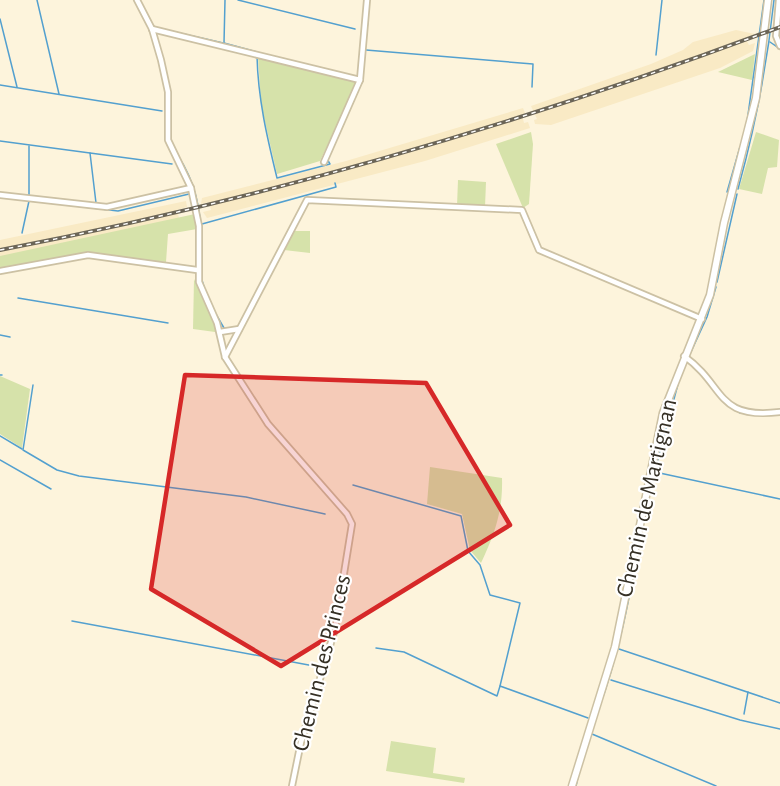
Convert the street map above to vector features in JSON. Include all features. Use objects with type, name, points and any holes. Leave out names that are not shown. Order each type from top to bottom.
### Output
[{"type":"main road","name":"Chemin de Martignan","points":[[572,786],[615,647],[660,425],[684,356],[702,319],[710,295],[723,223],[753,115],[768,0]]},
{"type":"street","name":"Chemin des Princes","points":[[137,0],[152,29],[167,84],[168,140],[191,188],[199,226],[197,270],[199,282],[220,332],[225,357],[268,424],[347,514],[352,524],[335,629],[302,742],[292,786]]},
{"type":"street","points":[[324,162],[360,80],[367,0]]},
{"type":"street","points":[[779,0],[776,36],[780,46]]},
{"type":"street","points":[[152,29],[360,80]]},
{"type":"street","points":[[0,195],[107,207],[191,188]]},
{"type":"street","points":[[225,357],[304,202],[522,210],[539,250],[552,258],[702,319]]},
{"type":"street","points":[[0,271],[88,255],[197,270]]},
{"type":"street","points":[[220,332],[239,329]]},
{"type":"street","points":[[684,356],[708,379],[723,400],[737,411],[760,415],[780,412]]},
{"type":"highlighted area","points":[[185,375],[426,383],[510,525],[281,666],[151,589]]},
{"type":"shaded area","points":[[736,30],[755,34],[745,38],[749,45],[755,43],[753,51],[720,68],[551,125],[535,124],[534,120],[537,119],[531,106],[651,64],[683,50],[693,42]]},
{"type":"shaded area","points":[[523,108],[524,123],[528,122],[530,128],[425,161],[207,218],[203,212],[211,210],[209,202],[201,204],[202,198],[346,161]]},
{"type":"shaded area","points":[[186,201],[187,207],[177,210],[179,218],[189,216],[190,222],[0,260],[0,240]]},
{"type":"green space","points":[[755,54],[752,80],[718,72]]},
{"type":"green space","points":[[258,56],[358,82],[320,161],[277,174],[261,104]]},
{"type":"green space","points":[[531,132],[533,144],[529,204],[523,208],[496,144]]},
{"type":"green space","points":[[756,132],[779,140],[777,167],[768,168],[762,194],[739,189]]},
{"type":"green space","points":[[458,180],[486,182],[485,207],[457,206]]},
{"type":"green space","points":[[195,214],[197,229],[168,234],[166,262],[83,254],[0,269],[0,256]]},
{"type":"green space","points":[[294,231],[310,231],[310,253],[284,250]]},
{"type":"green space","points":[[194,279],[217,331],[215,332],[193,329]]},
{"type":"green space","points":[[0,376],[30,389],[22,448],[0,434]]},
{"type":"green space","points":[[430,467],[502,478],[497,522],[481,563],[470,550],[462,514],[427,504]]},
{"type":"green space","points":[[391,741],[436,748],[433,773],[465,778],[464,783],[386,771]]},
{"type":"waterway","points":[[37,0],[59,94]]},
{"type":"waterway","points":[[225,0],[224,43],[257,52]]},
{"type":"waterway","points":[[238,0],[355,29]]},
{"type":"waterway","points":[[364,0],[364,13]]},
{"type":"waterway","points":[[656,55],[662,0]]},
{"type":"waterway","points":[[747,122],[764,0]]},
{"type":"waterway","points":[[738,189],[760,95],[774,0]]},
{"type":"waterway","points":[[0,19],[17,87]]},
{"type":"waterway","points":[[342,127],[362,80],[368,19]]},
{"type":"waterway","points":[[151,23],[153,27],[223,43]]},
{"type":"waterway","points":[[155,31],[170,90]]},
{"type":"waterway","points":[[770,42],[780,49]]},
{"type":"waterway","points":[[366,50],[533,64],[532,87]]},
{"type":"waterway","points":[[257,56],[261,103],[277,178],[330,164],[327,159]]},
{"type":"waterway","points":[[0,85],[162,111]]},
{"type":"waterway","points":[[0,141],[90,153],[96,203]]},
{"type":"waterway","points":[[29,146],[29,196]]},
{"type":"waterway","points":[[727,192],[740,147]]},
{"type":"waterway","points":[[90,153],[172,164]]},
{"type":"waterway","points":[[178,156],[197,199],[201,245]]},
{"type":"waterway","points":[[202,224],[336,187],[335,183]]},
{"type":"waterway","points":[[0,197],[118,211],[189,194]]},
{"type":"waterway","points":[[717,282],[737,194]]},
{"type":"waterway","points":[[22,233],[29,201]]},
{"type":"waterway","points":[[201,277],[204,287]]},
{"type":"waterway","points":[[689,356],[707,317],[716,287]]},
{"type":"waterway","points":[[18,298],[168,323]]},
{"type":"waterway","points":[[214,311],[224,328]]},
{"type":"waterway","points":[[0,335],[10,337]]},
{"type":"waterway","points":[[655,470],[678,384]]},
{"type":"waterway","points":[[33,385],[23,450],[57,470],[79,476],[246,497],[325,514]]},
{"type":"waterway","points":[[721,399],[740,413],[771,415]]},
{"type":"waterway","points":[[0,436],[22,449]]},
{"type":"waterway","points":[[0,460],[51,489]]},
{"type":"waterway","points":[[655,472],[780,499]]},
{"type":"waterway","points":[[599,708],[624,621],[654,473]]},
{"type":"waterway","points":[[353,485],[461,516],[468,551],[480,565],[490,595],[520,603],[500,686]]},
{"type":"waterway","points":[[72,621],[314,666]]},
{"type":"waterway","points":[[376,648],[404,652],[497,696],[500,686],[588,718]]},
{"type":"waterway","points":[[619,649],[780,703]]},
{"type":"waterway","points":[[611,680],[740,720],[780,729]]},
{"type":"waterway","points":[[744,714],[748,692]]},
{"type":"waterway","points":[[592,734],[716,786]]},
{"type":"waterway","points":[[576,786],[579,772]]},
{"type":"railway","points":[[0,250],[199,207],[395,155],[589,95],[780,27]]}]
